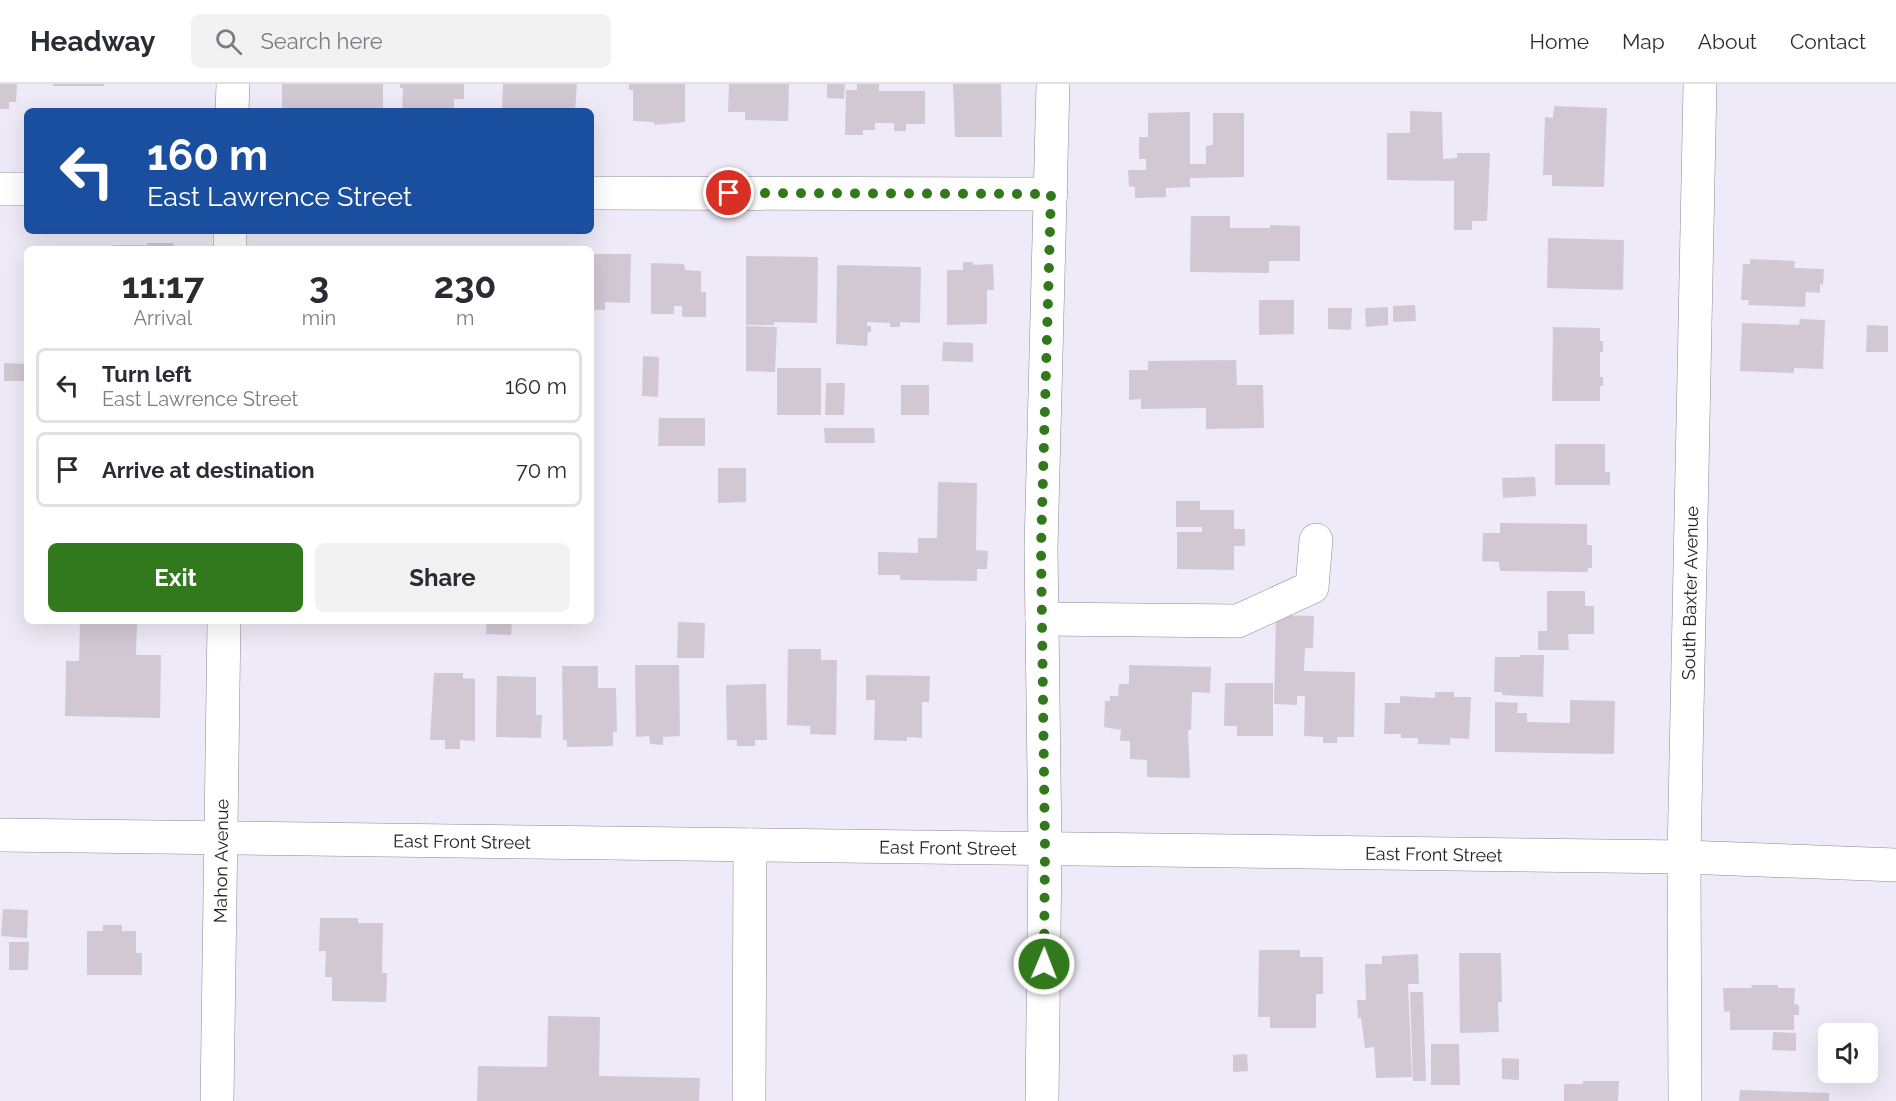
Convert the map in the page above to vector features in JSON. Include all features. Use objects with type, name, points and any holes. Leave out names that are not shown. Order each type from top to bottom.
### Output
[{"type":"street","points":[[232,108],[233,84]]},
{"type":"street","points":[[1042,1101],[1045,849],[1041,548],[1053,84]]},
{"type":"street","name":"South Baxter Avenue","points":[[1685,1101],[1684,857],[1700,84]]},
{"type":"street","points":[[0,189],[24,189]]},
{"type":"street","points":[[594,193],[1051,194]]},
{"type":"street","points":[[1042,619],[1238,621],[1312,587],[1316,540]]},
{"type":"street","name":"Mahon Avenue","points":[[217,1101],[224,624]]},
{"type":"street","name":"East Front Street","points":[[0,835],[1684,857],[1896,865]]},
{"type":"street","points":[[749,1101],[750,845]]},
{"type":"building","points":[[0,84],[17,84],[16,102],[9,102],[9,109],[0,109]]},
{"type":"building","points":[[53,84],[104,84],[104,86],[53,86]]},
{"type":"building","points":[[282,84],[383,84],[383,108],[282,108]]},
{"type":"building","points":[[400,84],[464,84],[464,99],[454,99],[454,108],[402,108],[403,88],[400,88]]},
{"type":"building","points":[[503,84],[577,84],[575,108],[502,108]]},
{"type":"building","points":[[629,84],[685,84],[685,122],[654,125],[654,122],[633,121],[633,90],[629,90]]},
{"type":"building","points":[[729,84],[789,84],[788,121],[745,120],[745,112],[728,112]]},
{"type":"building","points":[[827,84],[845,84],[844,99],[827,98]]},
{"type":"building","points":[[857,84],[879,84],[879,91],[925,91],[925,124],[906,124],[906,131],[894,131],[894,123],[875,123],[875,130],[863,130],[863,135],[845,135],[846,90],[857,90]]},
{"type":"building","points":[[953,84],[1001,84],[1002,137],[955,137]]},
{"type":"building","points":[[1554,106],[1607,108],[1604,187],[1552,186],[1552,175],[1543,175],[1545,117],[1553,118]]},
{"type":"building","points":[[1410,111],[1442,112],[1443,159],[1457,158],[1457,153],[1490,153],[1487,221],[1472,221],[1472,230],[1454,230],[1454,181],[1387,180],[1387,133],[1410,133]]},
{"type":"building","points":[[1190,112],[1190,164],[1206,164],[1206,146],[1213,145],[1213,113],[1244,113],[1244,177],[1190,178],[1190,187],[1166,188],[1166,197],[1135,198],[1135,187],[1129,186],[1128,170],[1146,170],[1146,159],[1139,159],[1139,137],[1148,137],[1148,113]]},
{"type":"building","points":[[1191,216],[1230,216],[1230,228],[1270,228],[1270,225],[1300,226],[1300,261],[1269,261],[1269,273],[1190,272]]},
{"type":"building","points":[[1548,238],[1624,240],[1623,290],[1547,288]]},
{"type":"building","points":[[147,243],[174,243],[174,246],[113,246],[113,245],[147,245]]},
{"type":"building","points":[[594,254],[631,254],[630,303],[605,302],[605,310],[594,310]]},
{"type":"building","points":[[746,256],[818,257],[817,323],[774,322],[774,325],[746,325]]},
{"type":"building","points":[[1750,259],[1795,261],[1794,268],[1824,269],[1820,293],[1806,292],[1805,307],[1748,305],[1749,300],[1741,300],[1743,264],[1750,264]]},
{"type":"building","points":[[963,262],[973,262],[973,265],[993,264],[994,290],[987,290],[987,324],[947,325],[947,270],[963,270]]},
{"type":"building","points":[[651,263],[684,264],[685,270],[701,271],[701,292],[706,292],[706,317],[682,317],[682,306],[674,306],[674,314],[651,314]]},
{"type":"building","points":[[837,265],[921,267],[920,323],[900,322],[900,327],[890,327],[890,323],[867,322],[867,326],[871,326],[871,332],[868,332],[867,346],[836,344]]},
{"type":"building","points":[[1259,300],[1294,300],[1294,334],[1259,335]]},
{"type":"building","points":[[1415,305],[1416,321],[1393,322],[1393,306]]},
{"type":"building","points":[[1388,307],[1388,325],[1366,327],[1365,308]]},
{"type":"building","points":[[1328,308],[1352,308],[1351,330],[1328,329]]},
{"type":"building","points":[[1800,319],[1825,320],[1823,369],[1794,368],[1794,373],[1740,371],[1742,323],[1799,325]]},
{"type":"building","points":[[1867,325],[1888,326],[1888,352],[1866,352]]},
{"type":"building","points":[[746,326],[777,327],[775,372],[746,371]]},
{"type":"building","points":[[1553,327],[1600,328],[1603,352],[1600,352],[1600,377],[1603,377],[1603,386],[1600,386],[1600,401],[1552,401]]},
{"type":"building","points":[[943,342],[973,343],[973,362],[942,361]]},
{"type":"building","points":[[643,356],[659,357],[658,397],[642,396]]},
{"type":"building","points":[[1236,360],[1237,385],[1263,385],[1264,428],[1206,429],[1206,408],[1141,409],[1141,399],[1129,400],[1129,370],[1148,370],[1148,361]]},
{"type":"building","points":[[4,363],[24,364],[24,381],[4,381]]},
{"type":"building","points":[[777,368],[821,368],[821,415],[777,415]]},
{"type":"building","points":[[826,383],[845,383],[844,415],[825,415]]},
{"type":"building","points":[[901,385],[929,385],[929,415],[901,415]]},
{"type":"building","points":[[659,418],[705,418],[705,446],[658,446]]},
{"type":"building","points":[[824,428],[874,428],[875,443],[825,443]]},
{"type":"building","points":[[1555,444],[1605,444],[1605,472],[1610,472],[1610,485],[1555,485]]},
{"type":"building","points":[[718,468],[746,468],[746,502],[718,503]]},
{"type":"building","points":[[1535,477],[1536,496],[1503,498],[1502,478]]},
{"type":"building","points":[[938,482],[977,483],[976,550],[988,551],[987,569],[977,569],[977,581],[900,580],[900,575],[878,575],[878,552],[918,553],[918,538],[937,538]]},
{"type":"building","points":[[1176,501],[1200,501],[1200,510],[1234,510],[1234,529],[1245,529],[1245,546],[1234,546],[1234,570],[1177,569],[1177,532],[1202,532],[1202,527],[1176,527]]},
{"type":"building","points":[[1500,523],[1587,524],[1587,545],[1592,545],[1592,568],[1588,568],[1588,572],[1500,571],[1499,562],[1482,561],[1483,533],[1500,533]]},
{"type":"building","points":[[1547,591],[1585,591],[1585,606],[1594,606],[1594,634],[1568,634],[1569,650],[1538,650],[1538,631],[1547,631]]},
{"type":"building","points":[[1276,615],[1314,616],[1313,648],[1305,648],[1304,671],[1355,672],[1354,737],[1337,737],[1337,743],[1323,743],[1323,737],[1304,736],[1305,696],[1297,696],[1297,705],[1274,704]]},
{"type":"building","points":[[678,622],[705,623],[704,658],[677,658]]},
{"type":"building","points":[[80,624],[137,624],[136,655],[161,655],[160,718],[65,716],[66,661],[79,661]]},
{"type":"building","points":[[487,624],[512,624],[511,635],[486,634]]},
{"type":"building","points":[[788,649],[821,649],[821,660],[837,660],[836,735],[810,734],[810,726],[787,725]]},
{"type":"building","points":[[1520,655],[1544,655],[1543,697],[1502,695],[1502,692],[1494,692],[1495,657],[1520,657]]},
{"type":"building","points":[[635,665],[679,665],[680,736],[663,737],[663,745],[650,744],[649,736],[636,737]]},
{"type":"building","points":[[1129,665],[1211,667],[1210,693],[1192,692],[1191,730],[1188,730],[1190,778],[1147,777],[1147,760],[1130,759],[1130,741],[1120,741],[1121,730],[1104,727],[1105,701],[1110,701],[1110,696],[1118,696],[1119,684],[1129,684]]},
{"type":"building","points":[[562,666],[598,666],[598,688],[616,688],[617,732],[613,732],[613,746],[567,747],[567,740],[563,740]]},
{"type":"building","points":[[434,673],[463,673],[463,678],[475,679],[475,741],[460,740],[460,749],[445,749],[445,740],[430,740]]},
{"type":"building","points":[[866,675],[930,676],[929,702],[922,702],[922,738],[907,737],[907,741],[874,740],[875,700],[866,700]]},
{"type":"building","points":[[497,676],[536,677],[536,715],[542,715],[541,738],[496,737]]},
{"type":"building","points":[[1225,683],[1273,683],[1273,736],[1237,736],[1237,726],[1224,726]]},
{"type":"building","points":[[766,684],[767,740],[755,740],[755,746],[737,746],[737,740],[727,740],[726,685]]},
{"type":"building","points":[[1435,692],[1454,692],[1454,697],[1471,697],[1469,739],[1450,738],[1450,745],[1418,744],[1418,738],[1401,738],[1401,734],[1384,734],[1385,703],[1400,703],[1400,696],[1435,698]]},
{"type":"building","points":[[1570,700],[1615,701],[1614,754],[1495,752],[1495,702],[1518,703],[1517,713],[1527,713],[1527,722],[1570,723]]},
{"type":"building","points":[[3,909],[28,910],[27,938],[1,936]]},
{"type":"building","points":[[320,918],[358,918],[358,923],[383,923],[382,973],[387,973],[386,1002],[332,1001],[332,977],[325,977],[326,951],[319,951]]},
{"type":"building","points":[[103,925],[122,925],[122,931],[136,931],[136,953],[142,953],[142,975],[87,975],[87,931],[103,931]]},
{"type":"building","points":[[9,942],[29,942],[28,970],[9,970]]},
{"type":"building","points":[[1259,950],[1300,950],[1300,957],[1323,957],[1323,994],[1316,994],[1316,1028],[1270,1028],[1270,1017],[1258,1017]]},
{"type":"building","points":[[1459,953],[1501,953],[1502,1002],[1498,1002],[1499,1032],[1460,1033]]},
{"type":"building","points":[[1418,954],[1419,984],[1408,984],[1412,1077],[1376,1078],[1374,1047],[1365,1048],[1361,1018],[1358,1018],[1357,1000],[1366,1000],[1365,964],[1382,964],[1382,956]]},
{"type":"building","points":[[1751,985],[1778,985],[1778,988],[1795,988],[1794,1004],[1799,1005],[1799,1015],[1794,1015],[1794,1030],[1730,1030],[1730,1011],[1724,1012],[1723,988],[1752,988]]},
{"type":"building","points":[[1410,992],[1423,992],[1426,1081],[1413,1081]]},
{"type":"building","points":[[548,1016],[600,1017],[599,1076],[700,1078],[699,1101],[477,1101],[478,1066],[547,1067]]},
{"type":"building","points":[[1773,1032],[1796,1033],[1796,1051],[1772,1050]]},
{"type":"building","points":[[1431,1044],[1459,1044],[1460,1085],[1431,1085]]},
{"type":"building","points":[[1247,1054],[1248,1071],[1233,1072],[1233,1055]]},
{"type":"building","points":[[1502,1058],[1519,1059],[1519,1080],[1502,1079]]},
{"type":"building","points":[[1583,1081],[1619,1081],[1618,1101],[1564,1101],[1564,1084],[1583,1084]]},
{"type":"building","points":[[1740,1090],[1829,1093],[1829,1101],[1739,1101]]},
{"type":"route","points":[[729,193],[1051,194],[1041,548],[1045,849],[1044,964]]}]
